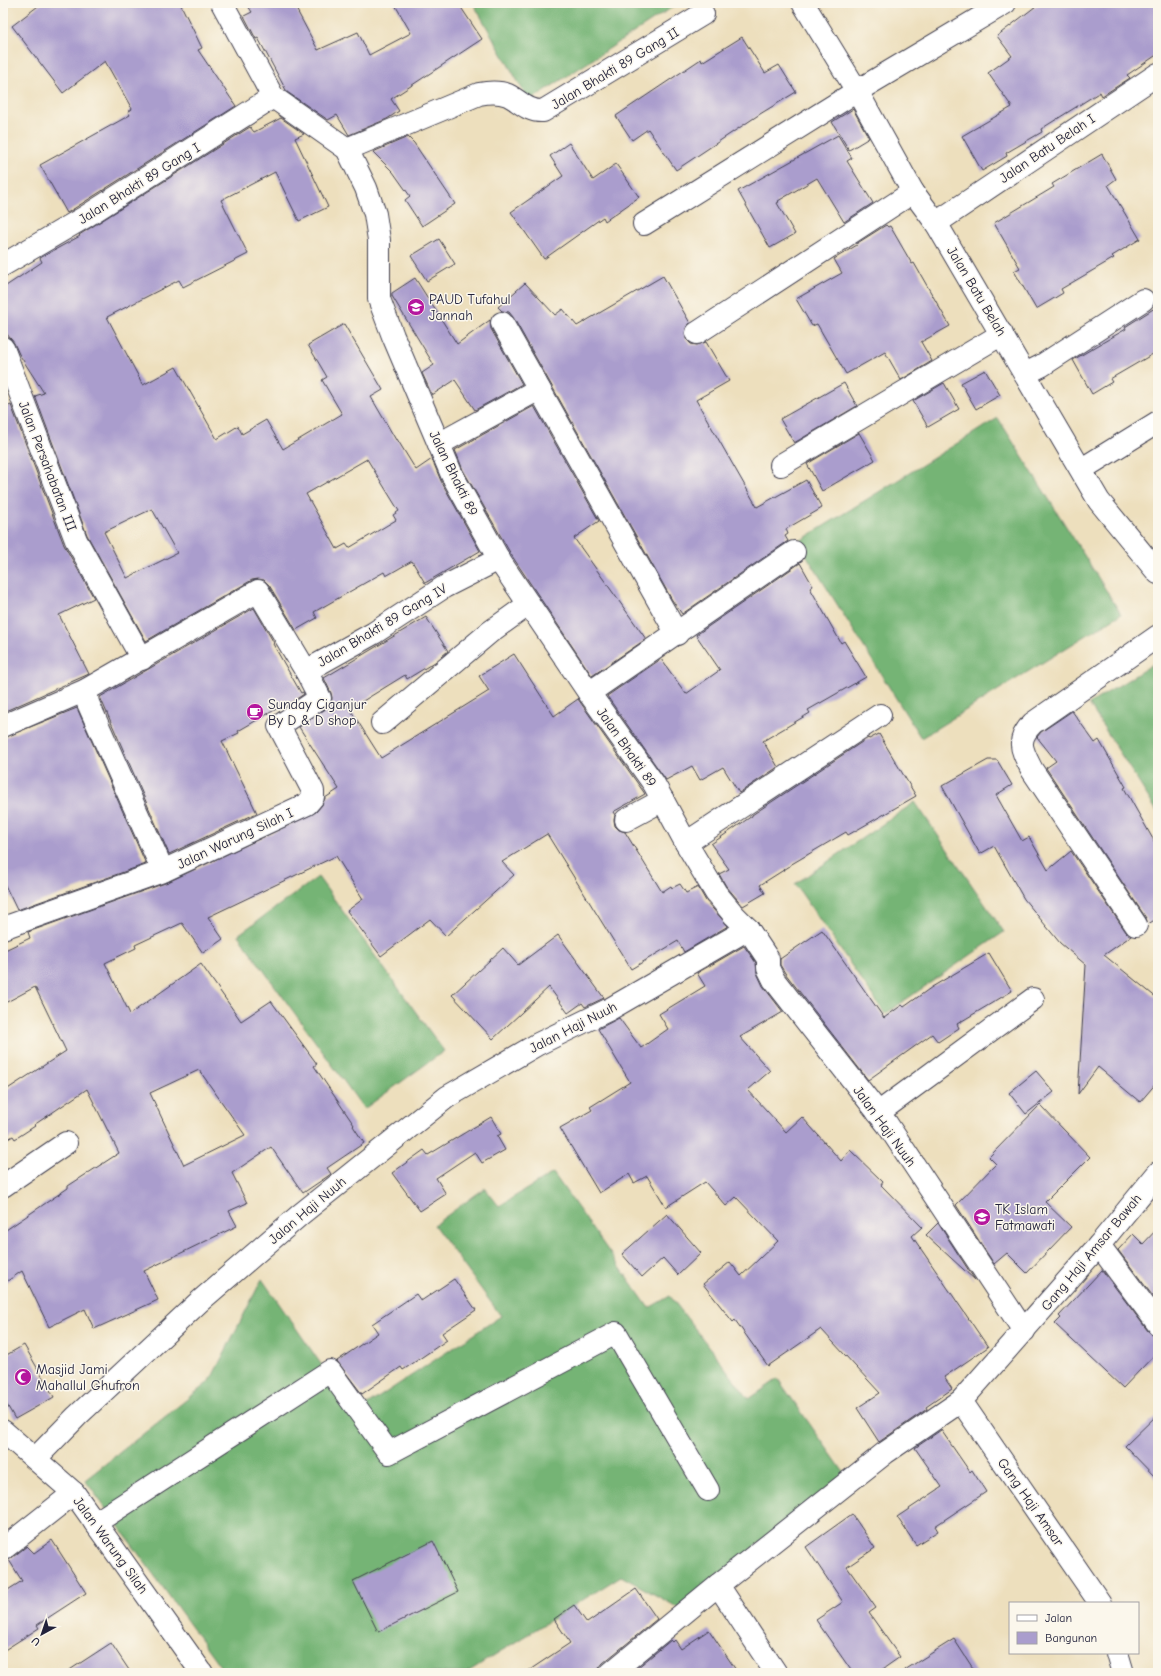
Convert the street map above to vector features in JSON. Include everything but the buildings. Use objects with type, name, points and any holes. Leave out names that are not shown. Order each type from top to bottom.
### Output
[{"type":"street","name":"Jalan Bhakti 89","points":[[222,3],[273,97],[347,149],[366,188],[376,214],[379,240],[379,299],[393,336],[452,474],[499,559],[589,693],[654,784],[686,843],[716,893],[730,911],[748,929]]},
{"type":"street","name":"Jalan Batu Belah","points":[[803,3],[857,91],[913,192],[936,223],[1082,469],[1099,501],[1131,542],[1158,573]]},
{"type":"street","points":[[644,224],[857,91],[1005,3]]},
{"type":"street","name":"Jalan Bhakti 89 Gang II","points":[[347,149],[479,94],[494,92],[508,95],[534,111],[543,111],[703,14]]},
{"type":"street","name":"Jalan Batu Belah I","points":[[936,223],[1158,74]]},
{"type":"street","name":"Jalan Bhakti 89 Gang I","points":[[3,266],[85,218],[273,97]]},
{"type":"street","points":[[697,333],[913,192]]},
{"type":"street","points":[[1025,374],[1041,366],[1143,300]]},
{"type":"street","points":[[502,323],[676,634]]},
{"type":"street","points":[[781,465],[1002,334]]},
{"type":"street","name":"Jalan Persahabatan III","points":[[3,348],[76,540],[142,659]]},
{"type":"street","points":[[439,444],[539,389]]},
{"type":"street","points":[[1082,469],[1158,422]]},
{"type":"street","points":[[589,693],[794,552]]},
{"type":"street","name":"Jalan Bhakti 89 Gang IV","points":[[142,659],[258,591],[306,671],[374,633],[444,587],[499,559]]},
{"type":"street","points":[[382,723],[490,632],[529,604]]},
{"type":"street","points":[[1136,925],[1032,770],[1022,750],[1021,739],[1025,731],[1033,723],[1158,636]]},
{"type":"street","points":[[3,726],[86,690],[142,659]]},
{"type":"street","name":"Jalan Warung Silah I","points":[[3,928],[163,871],[307,804],[313,797],[313,791],[279,726],[320,698],[306,671]]},
{"type":"street","points":[[86,690],[88,703],[163,871]]},
{"type":"street","points":[[686,843],[880,715]]},
{"type":"street","points":[[626,820],[663,800]]},
{"type":"street","name":"Jalan Haji Nuuh","points":[[36,1458],[77,1416],[199,1302],[306,1209],[447,1097],[538,1044],[610,1009],[748,929],[768,959],[768,968],[774,980],[878,1112],[1024,1331]]},
{"type":"street","points":[[878,1112],[1033,999]]},
{"type":"street","points":[[3,1186],[66,1143]]},
{"type":"street","name":"Gang Haji Amsar Bawah","points":[[611,1673],[718,1585],[885,1453],[961,1401],[1024,1331],[1158,1173]]},
{"type":"street","points":[[1099,1244],[1158,1324]]},
{"type":"street","points":[[95,1523],[330,1372],[390,1453],[616,1333],[708,1490]]},
{"type":"street","name":"Gang Haji Amsar","points":[[961,1401],[1099,1602]]},
{"type":"street","name":"Jalan Warung Silah","points":[[3,1431],[36,1458],[74,1493],[202,1673]]},
{"type":"street","points":[[3,1548],[74,1493]]},
{"type":"street","points":[[718,1585],[776,1673]]},
{"type":"street","points":[[1117,1654],[1123,1673]]},
{"type":"green space","points":[[473,3],[679,3],[529,101]]},
{"type":"green space","points":[[998,418],[1121,614],[921,738],[798,542]]},
{"type":"green space","points":[[1158,661],[1158,813],[1089,704]]},
{"type":"green space","points":[[915,802],[1004,932],[885,1014],[795,884]]},
{"type":"green space","points":[[318,877],[444,1051],[364,1109],[238,935]]},
{"type":"green space","points":[[553,1173],[649,1308],[670,1296],[749,1399],[778,1379],[845,1474],[679,1608],[621,1576],[466,1673],[225,1673],[85,1480],[210,1381],[262,1279],[355,1413],[501,1316],[434,1225],[485,1188],[499,1206]]},
{"type":"place","name":"PAUD Tufahul Jannah","points":[[416,307]]},
{"type":"place","name":"Sunday Ciganjur By D & D shop","points":[[255,712]]},
{"type":"place","name":"TK Islam Fatmawati","points":[[982,1217]]},
{"type":"place","name":"Masjid Jami Mahallul Ghufron","points":[[23,1377]]}]
